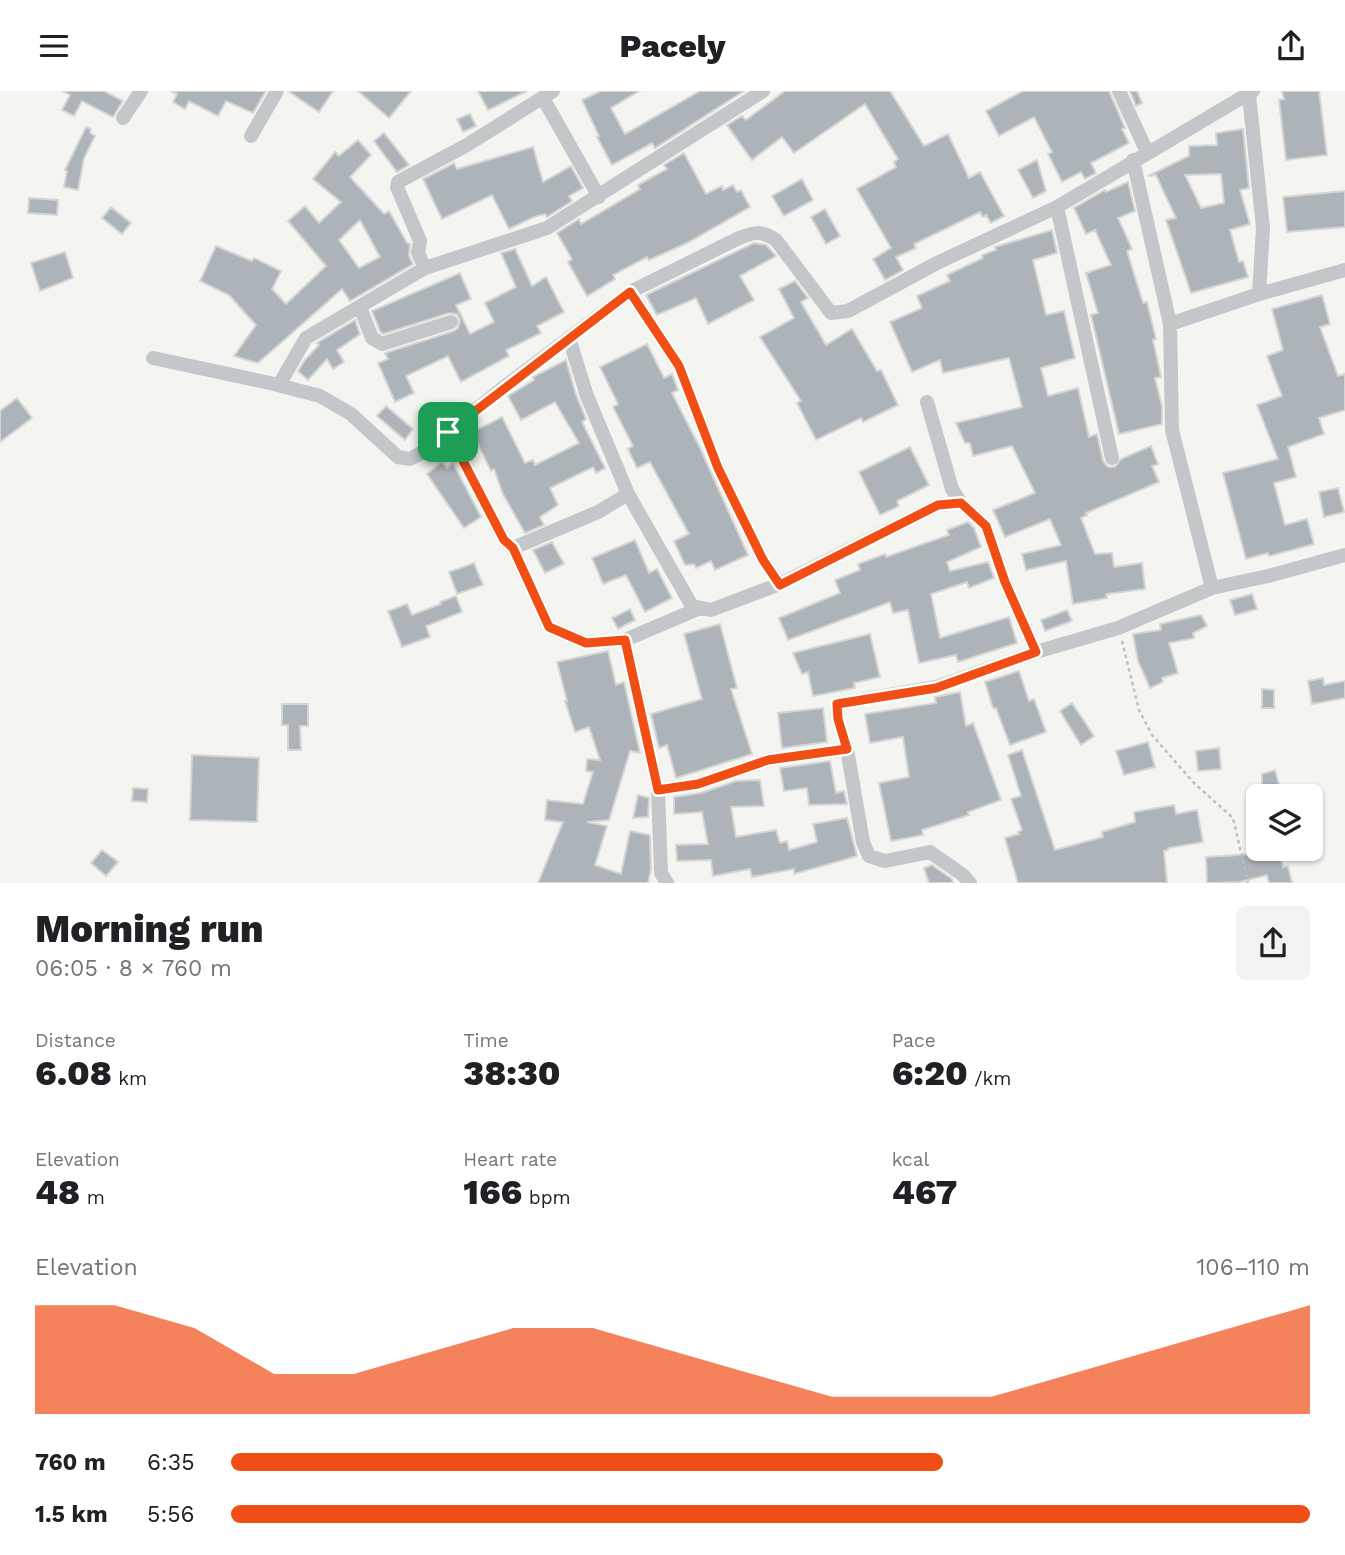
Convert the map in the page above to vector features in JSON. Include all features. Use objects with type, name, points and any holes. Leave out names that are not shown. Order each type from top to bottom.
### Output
[{"type":"street","points":[[124,118],[141,91]]},
{"type":"street","points":[[251,136],[276,91]]},
{"type":"street","points":[[279,385],[306,338],[425,268],[547,228],[763,91]]},
{"type":"street","points":[[1119,91],[1147,152]]},
{"type":"street","points":[[153,358],[279,385],[320,397],[351,414],[398,457],[410,459],[425,451],[630,292],[755,231],[776,240],[831,313],[848,311],[936,263],[1057,207],[1251,93],[1263,228],[1259,294]]},
{"type":"street","points":[[425,268],[418,253],[420,241],[397,187],[398,182],[467,145],[548,95],[599,197]]},
{"type":"street","points":[[1133,160],[1170,324],[1172,430],[1212,588]]},
{"type":"street","points":[[1057,207],[1112,458]]},
{"type":"street","points":[[1170,324],[1259,294],[1345,270]]},
{"type":"street","points":[[630,292],[679,366],[718,468],[763,560],[780,585]]},
{"type":"street","points":[[360,307],[372,338],[382,344],[451,322]]},
{"type":"street","points":[[569,338],[587,396],[628,494],[692,606],[711,610],[780,585],[938,505],[961,503]]},
{"type":"street","points":[[927,402],[952,489],[961,503],[986,526],[1005,582],[1036,652]]},
{"type":"street","points":[[448,432],[504,540],[513,548],[549,627],[586,643],[625,640],[700,608]]},
{"type":"street","points":[[513,548],[598,512],[628,494]]},
{"type":"street","points":[[970,883],[930,852],[885,861],[869,856],[863,842],[837,704],[936,688],[1036,652],[1118,628],[1212,588],[1345,555]]},
{"type":"street","points":[[625,640],[658,790],[661,873],[667,883]]},
{"type":"street","points":[[658,790],[698,784],[768,760],[847,749]]},
{"type":"path","points":[[1118,628],[1139,710],[1160,745],[1194,783],[1233,818],[1248,883]]},
{"type":"building","points":[[63,91],[104,91],[123,101],[113,117],[82,101],[74,116],[62,110],[70,95]]},
{"type":"building","points":[[171,91],[266,91],[253,113],[226,101],[218,116],[189,101],[185,109],[173,102],[177,94]]},
{"type":"building","points":[[288,91],[333,91],[319,112]]},
{"type":"building","points":[[358,91],[411,91],[389,118]]},
{"type":"building","points":[[478,91],[527,91],[488,110]]},
{"type":"building","points":[[601,91],[639,91],[611,108],[625,134],[700,91],[744,91],[655,148],[652,143],[612,165],[582,100]]},
{"type":"building","points":[[785,91],[890,91],[924,146],[948,134],[969,178],[980,172],[1004,216],[991,223],[986,215],[983,217],[980,212],[914,244],[916,248],[896,257],[903,270],[885,280],[873,259],[891,248],[857,189],[896,167],[894,162],[898,159],[865,104],[794,153],[782,137],[752,160],[727,125],[742,116],[746,120]]},
{"type":"building","points":[[1023,91],[1109,91],[1129,143],[1091,163],[1096,173],[1085,179],[1081,172],[1062,182],[1048,154],[1052,152],[1034,117],[999,136],[986,111]]},
{"type":"building","points":[[1130,91],[1137,91],[1142,103],[1136,106]]},
{"type":"building","points":[[1282,91],[1319,91],[1327,155],[1286,160],[1279,100],[1284,99]]},
{"type":"building","points":[[470,114],[476,126],[463,132],[457,119]]},
{"type":"building","points":[[86,127],[91,129],[90,133],[95,136],[84,158],[78,190],[64,187],[65,170]]},
{"type":"building","points":[[1243,129],[1249,188],[1240,190],[1250,224],[1230,230],[1239,262],[1243,261],[1248,277],[1191,293],[1166,220],[1176,218],[1156,175],[1148,176],[1189,156],[1189,146],[1217,145],[1216,133]],"holes":[[[1221,174],[1224,203],[1201,208],[1185,175]]]},
{"type":"building","points":[[384,133],[409,165],[397,172],[374,141]]},
{"type":"building","points":[[358,140],[371,155],[350,177],[384,214],[389,211],[410,244],[409,256],[413,264],[350,301],[342,289],[258,363],[234,356],[256,325],[229,295],[200,281],[216,246],[252,261],[254,258],[281,271],[272,289],[286,304],[326,266],[288,221],[305,206],[319,223],[341,202],[313,179],[335,152],[339,156]],"holes":[[[360,220],[380,257],[359,268],[339,240]]]},
{"type":"building","points":[[533,147],[543,182],[571,166],[583,188],[569,196],[572,201],[547,217],[545,214],[534,217],[509,229],[492,195],[442,219],[423,179],[454,163],[457,169]]},
{"type":"building","points":[[684,153],[706,194],[722,186],[723,190],[733,185],[737,192],[741,190],[750,207],[687,243],[649,260],[647,257],[613,275],[615,279],[587,296],[568,262],[572,259],[557,233],[579,219],[581,224],[640,189],[638,185],[667,169],[664,165]]},
{"type":"building","points":[[1037,160],[1046,191],[1033,198],[1018,170]]},
{"type":"building","points":[[802,179],[813,200],[784,216],[772,196]]},
{"type":"building","points":[[1128,182],[1135,211],[1118,218],[1132,249],[1127,251],[1143,303],[1147,302],[1156,339],[1153,340],[1161,377],[1155,378],[1162,406],[1162,424],[1119,434],[1091,315],[1098,313],[1086,273],[1111,265],[1095,230],[1086,234],[1074,208],[1105,190],[1106,192]]},
{"type":"building","points":[[1345,191],[1345,227],[1287,232],[1283,197]]},
{"type":"building","points":[[29,198],[58,200],[57,215],[28,213]]},
{"type":"building","points":[[111,207],[131,223],[122,234],[102,218]]},
{"type":"building","points":[[825,209],[840,236],[826,244],[811,217]]},
{"type":"building","points":[[1052,230],[1057,253],[1033,260],[1046,315],[1064,311],[1075,358],[1041,368],[1048,396],[1078,388],[1089,437],[1097,434],[1103,461],[1108,467],[1115,467],[1121,459],[1151,446],[1158,464],[1152,466],[1159,482],[1086,513],[1087,515],[1081,518],[1095,554],[1112,553],[1114,567],[1142,563],[1145,589],[1106,594],[1107,598],[1073,604],[1066,561],[1026,570],[1022,554],[1061,545],[1050,519],[1005,537],[993,510],[1035,493],[1012,446],[973,456],[970,443],[965,443],[956,423],[1022,407],[1009,358],[943,373],[940,360],[912,372],[890,322],[922,308],[917,296],[950,281],[947,275],[983,258],[982,255],[996,250],[995,247]]},
{"type":"building","points":[[754,243],[766,245],[776,256],[740,276],[754,300],[708,324],[696,298],[657,315],[646,295]]},
{"type":"building","points":[[515,249],[532,286],[546,277],[564,312],[537,326],[541,333],[506,350],[509,356],[461,382],[448,356],[406,376],[414,393],[395,402],[378,363],[388,359],[385,353],[454,331],[460,320],[457,314],[449,313],[383,334],[372,311],[460,273],[471,299],[456,305],[470,334],[494,322],[485,303],[516,287],[501,253]]},
{"type":"building","points":[[65,252],[73,278],[40,291],[31,263]]},
{"type":"building","points":[[795,281],[808,298],[801,302],[826,345],[852,329],[877,371],[881,370],[898,405],[863,422],[861,418],[816,440],[797,403],[801,401],[760,337],[794,318],[779,289]]},
{"type":"building","points":[[1322,295],[1330,324],[1320,327],[1338,376],[1345,374],[1345,410],[1319,418],[1324,434],[1288,447],[1296,477],[1274,483],[1285,525],[1307,519],[1314,544],[1246,559],[1223,473],[1278,459],[1257,405],[1282,396],[1267,356],[1283,350],[1272,309]]},
{"type":"building","points":[[355,320],[360,334],[337,350],[344,362],[333,369],[327,359],[308,380],[298,371],[319,345],[317,343]]},
{"type":"building","points":[[647,344],[664,378],[672,374],[678,390],[672,393],[748,555],[715,570],[711,561],[696,568],[694,564],[685,565],[674,541],[689,534],[650,462],[637,468],[628,449],[633,446],[613,407],[618,404],[600,367]]},
{"type":"building","points":[[566,360],[586,419],[582,422],[605,468],[596,473],[593,467],[550,488],[558,505],[540,517],[544,525],[525,533],[503,494],[494,469],[491,471],[472,432],[502,417],[525,463],[533,460],[535,465],[579,443],[555,402],[521,420],[508,396],[534,380],[533,377]]},
{"type":"building","points":[[17,398],[32,418],[0,442],[0,411]]},
{"type":"building","points":[[386,406],[413,429],[405,440],[377,416]]},
{"type":"building","points":[[910,447],[929,485],[897,501],[899,506],[880,515],[859,472]]},
{"type":"building","points":[[442,462],[447,468],[453,463],[481,517],[464,528],[427,474]]},
{"type":"building","points":[[1338,488],[1344,512],[1324,517],[1319,492]]},
{"type":"building","points":[[968,522],[974,528],[981,547],[947,562],[950,571],[988,562],[994,578],[969,588],[967,582],[931,594],[940,638],[1009,617],[1017,643],[958,662],[956,655],[919,663],[908,610],[893,613],[890,602],[788,640],[779,618],[840,593],[835,580],[860,570],[858,564],[949,535],[947,530]]},
{"type":"building","points":[[635,540],[649,573],[657,569],[672,598],[645,612],[626,575],[603,584],[592,558]]},
{"type":"building","points":[[552,542],[564,564],[545,573],[533,550]]},
{"type":"building","points":[[474,563],[483,585],[457,594],[449,572]]},
{"type":"building","points":[[1252,594],[1257,609],[1235,615],[1230,600]]},
{"type":"building","points":[[456,596],[462,612],[426,626],[430,637],[402,647],[388,611],[407,604],[412,615]]},
{"type":"building","points":[[630,609],[635,620],[618,629],[612,618]]},
{"type":"building","points":[[1067,610],[1072,621],[1045,631],[1041,620]]},
{"type":"building","points":[[1201,615],[1207,626],[1193,633],[1194,638],[1169,643],[1178,673],[1162,678],[1163,682],[1150,688],[1138,661],[1133,634],[1161,630],[1160,624]]},
{"type":"building","points":[[720,624],[737,688],[731,689],[752,754],[676,778],[667,745],[659,748],[651,714],[702,699],[684,634]]},
{"type":"building","points":[[870,634],[880,677],[854,683],[855,688],[813,696],[808,672],[802,674],[793,653]]},
{"type":"building","points":[[608,651],[616,685],[624,682],[640,753],[630,751],[609,820],[587,822],[607,826],[595,865],[621,874],[630,831],[650,835],[651,869],[648,883],[538,883],[563,822],[545,820],[547,800],[583,804],[593,772],[586,771],[587,759],[600,760],[589,727],[575,732],[557,662]]},
{"type":"building","points":[[1019,671],[1029,701],[1034,699],[1046,732],[1010,745],[996,708],[993,708],[985,682]]},
{"type":"building","points":[[1323,678],[1324,685],[1345,681],[1345,698],[1312,704],[1308,681]]},
{"type":"building","points":[[1262,689],[1274,690],[1274,708],[1262,708]]},
{"type":"building","points":[[960,692],[966,726],[973,723],[1001,800],[968,812],[969,815],[922,830],[923,835],[891,841],[879,783],[909,777],[903,737],[870,743],[865,714],[936,703],[935,697]]},
{"type":"building","points":[[1072,703],[1094,736],[1081,745],[1060,711]]},
{"type":"building","points":[[282,704],[308,704],[308,726],[300,726],[301,750],[288,750],[288,725],[282,725]]},
{"type":"building","points":[[823,708],[827,742],[782,748],[778,713]]},
{"type":"building","points":[[1148,742],[1155,767],[1124,775],[1116,751]]},
{"type":"building","points":[[1219,748],[1221,769],[1198,771],[1196,751]]},
{"type":"building","points":[[1022,750],[1055,850],[1103,837],[1102,832],[1135,822],[1134,812],[1174,805],[1176,814],[1197,810],[1203,842],[1164,851],[1167,883],[1018,883],[1005,838],[1019,834],[1022,830],[1011,799],[1021,796],[1008,755]]},
{"type":"building","points":[[192,755],[259,758],[257,822],[190,820]]},
{"type":"building","points":[[830,761],[836,793],[844,791],[847,804],[809,805],[807,788],[784,791],[780,768]]},
{"type":"building","points":[[1275,770],[1279,784],[1262,784],[1262,774]]},
{"type":"building","points":[[760,780],[764,806],[731,807],[736,837],[776,830],[780,843],[787,841],[789,850],[817,842],[813,824],[847,818],[857,856],[794,874],[794,869],[752,877],[750,869],[713,876],[711,860],[677,861],[676,845],[708,844],[702,812],[674,814],[674,797],[701,793],[736,781]]},
{"type":"building","points":[[133,788],[148,789],[147,802],[132,801]]},
{"type":"building","points":[[638,795],[649,798],[648,817],[633,818]]},
{"type":"building","points":[[102,850],[118,862],[106,876],[91,863]]},
{"type":"building","points":[[1246,854],[1246,861],[1282,861],[1283,867],[1288,866],[1292,883],[1269,883],[1267,875],[1240,882],[1207,883],[1206,857]]},
{"type":"building","points":[[932,865],[952,879],[953,883],[929,883],[924,868]]},
{"type":"route","points":[[630,292],[679,366],[718,468],[763,560],[780,585],[938,505],[961,503],[986,526],[1005,582],[1036,652],[936,688],[837,704],[838,719],[847,749],[768,760],[698,784],[658,790],[625,640],[586,643],[549,627],[513,548],[504,540],[448,432],[630,292]]}]
